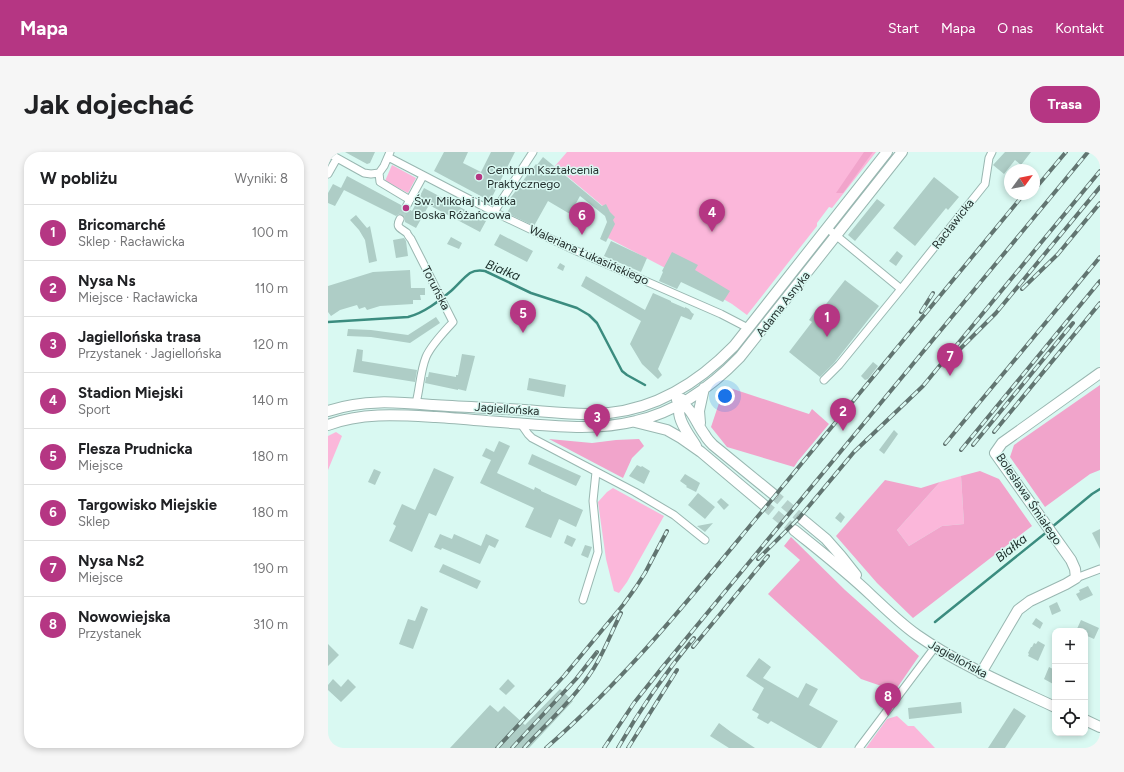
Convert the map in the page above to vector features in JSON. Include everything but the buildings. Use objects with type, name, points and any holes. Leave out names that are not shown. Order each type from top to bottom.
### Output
[{"type":"main road","name":"Adama Asnyka","points":[[669,396],[684,388],[704,374],[720,361],[734,346],[887,152]]},
{"type":"main road","name":"Adama Asnyka","points":[[635,422],[664,412],[704,388],[724,373],[740,356],[902,152]]},
{"type":"main road","name":"Bolesława Śmiałego","points":[[1076,578],[1075,569],[1071,560],[995,453],[1002,443],[1100,373]]},
{"type":"main road","name":"Jagiellońska","points":[[684,388],[679,410],[680,417],[688,434],[701,452]]},
{"type":"main road","points":[[701,429],[699,411],[704,388]]},
{"type":"main road","points":[[669,396],[682,402],[688,407],[705,436],[713,445],[773,494]]},
{"type":"main road","name":"Jagiellońska","points":[[328,411],[359,403],[399,402],[589,414],[633,409],[669,396]]},
{"type":"main road","name":"Jagiellońska","points":[[328,425],[340,420],[366,416],[392,415],[575,427],[594,427],[635,422],[667,430],[681,438],[701,452],[764,505]]},
{"type":"main road","points":[[718,467],[726,457]]},
{"type":"main road","name":"Jagiellońska","points":[[802,519],[831,544],[871,594]]},
{"type":"main road","name":"Jagiellońska","points":[[794,530],[871,594],[901,623],[935,647],[981,673],[1052,705]]},
{"type":"main road","points":[[981,673],[1018,610],[1030,601],[1076,578]]},
{"type":"main road","points":[[1088,721],[1100,727]]},
{"type":"street","points":[[494,212],[533,152]]},
{"type":"street","name":"Racławicka","points":[[824,380],[839,365],[985,184],[989,158],[992,152]]},
{"type":"street","points":[[328,153],[364,173],[371,174],[379,172],[384,166],[389,155]]},
{"type":"street","name":"Waleriana Łukasińskiego","points":[[389,155],[423,176],[494,212],[572,249],[722,314],[748,328]]},
{"type":"street","points":[[328,174],[337,158]]},
{"type":"street","points":[[379,172],[380,182],[410,200]]},
{"type":"street","points":[[406,208],[423,176]]},
{"type":"street","name":"Toruńska","points":[[400,219],[398,223],[399,228],[407,233],[411,239],[453,322],[429,351],[426,357],[422,367],[416,403]]},
{"type":"street","points":[[827,228],[901,289]]},
{"type":"street","name":"Jagiellońska","points":[[521,424],[532,438],[635,492],[674,515],[705,540]]},
{"type":"street","points":[[583,600],[598,552],[592,501],[596,472]]},
{"type":"street","points":[[1076,578],[1100,569]]},
{"type":"street","points":[[859,748],[935,647]]},
{"type":"shaded area","points":[[567,152],[876,152],[832,208],[829,207],[817,223],[817,226],[747,315],[713,293],[608,238],[610,212],[555,166]]},
{"type":"shaded area","points":[[864,152],[873,152],[843,193],[836,193]]},
{"type":"shaded area","points":[[392,165],[416,178],[408,193],[385,181]]},
{"type":"shaded area","points":[[1100,385],[1100,470],[1090,474],[1045,507],[1010,457],[1014,445]]},
{"type":"shaded area","points":[[730,388],[809,414],[812,409],[829,424],[794,467],[727,447],[711,427],[721,397]]},
{"type":"shaded area","points":[[336,432],[342,436],[328,470],[328,436]]},
{"type":"shaded area","points":[[549,439],[592,443],[639,439],[644,446],[632,458],[623,478]]},
{"type":"shaded area","points":[[980,471],[999,479],[1032,526],[913,618],[877,583],[836,536],[885,480],[921,488],[940,482],[897,530],[909,546],[942,526],[964,524],[961,476]]},
{"type":"shaded area","points":[[961,476],[964,524],[942,526],[909,546],[897,530],[940,482]]},
{"type":"shaded area","points":[[613,488],[664,516],[627,582],[619,593],[614,591],[606,559],[598,502]]},
{"type":"shaded area","points":[[791,537],[845,590],[919,656],[897,688],[890,689],[861,679],[768,594],[800,560],[784,546]]},
{"type":"shaded area","points":[[897,716],[908,726],[914,726],[935,748],[866,748],[887,719]]},
{"type":"waterway","name":"Białka","points":[[328,322],[408,317],[425,310],[441,299],[470,273],[477,270],[485,271],[531,293],[577,308],[589,315],[597,323],[622,371],[645,385]]},
{"type":"waterway","name":"Białka","points":[[1052,527],[1100,489]]},
{"type":"waterway","name":"Białka","points":[[935,622],[1048,531]]},
{"type":"tunnel","points":[[400,219],[406,207]]},
{"type":"tunnel","points":[[773,494],[802,519]]},
{"type":"tunnel","points":[[764,505],[794,530]]},
{"type":"railway","points":[[1040,183],[1066,152]]},
{"type":"railway","points":[[604,748],[634,703],[661,669],[1088,152]]},
{"type":"railway","points":[[758,559],[799,518],[854,452],[923,386],[1100,171]]},
{"type":"railway","points":[[953,356],[996,313],[1100,187]]},
{"type":"railway","points":[[546,748],[577,720],[635,661],[689,599],[1019,200]]},
{"type":"railway","points":[[1022,289],[1058,254],[1100,203]]},
{"type":"railway","points":[[945,444],[1100,257]]},
{"type":"railway","points":[[961,450],[1100,281]]},
{"type":"railway","points":[[921,312],[933,293]]},
{"type":"railway","points":[[994,432],[1100,303]]},
{"type":"railway","points":[[973,445],[1073,323]]},
{"type":"railway","points":[[497,748],[564,676],[623,605],[645,573],[667,531]]},
{"type":"railway","points":[[693,647],[768,556]]},
{"type":"railway","points":[[524,748],[570,700],[587,679],[602,654],[621,613]]},
{"type":"railway","points":[[618,748],[654,691],[694,638]]},
{"type":"railway","points":[[512,748],[576,679],[597,652]]},
{"type":"railway","points":[[628,748],[677,670]]},
{"type":"place","name":"Centrum Kształcenia Praktycznego","points":[[479,177]]},
{"type":"place","name":"Św. Mikołaj i Matka Boska Różańcowa","points":[[406,208]]},
{"type":"place","name":"Stadion Miejski","points":[[712,232]]},
{"type":"place","name":"Targowisko Miejskie","points":[[582,235]]},
{"type":"place","name":"Flesza Prudnicka","points":[[523,333]]},
{"type":"place","name":"Bricomarché","points":[[827,337]]},
{"type":"place","name":"Nysa Ns2","points":[[950,376]]},
{"type":"place","name":"Nysa Ns","points":[[843,431]]},
{"type":"place","name":"Jagiellońska trasa","points":[[597,437]]},
{"type":"place","name":"Nowowiejska","points":[[888,716]]}]
